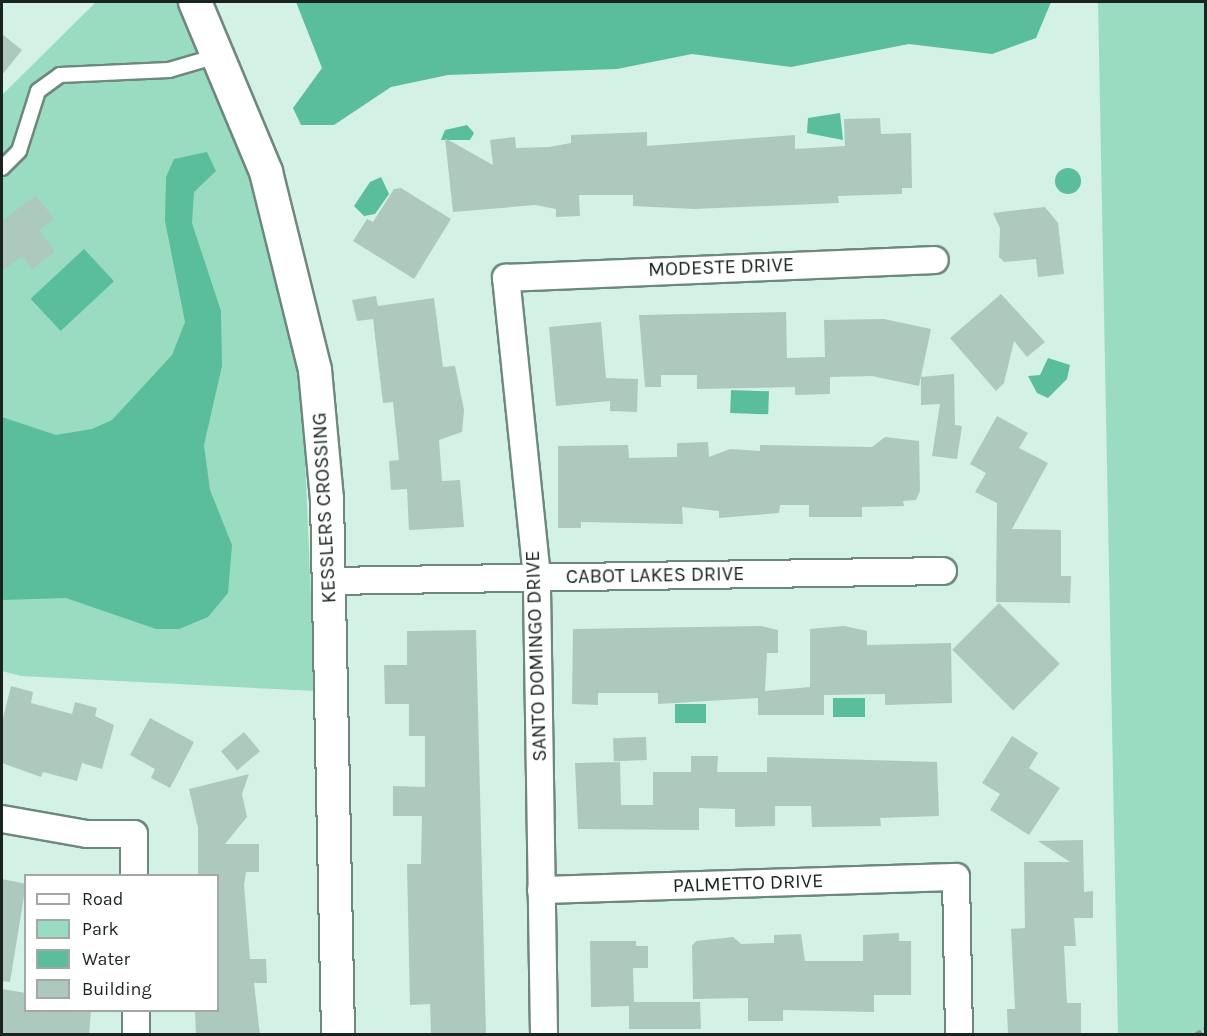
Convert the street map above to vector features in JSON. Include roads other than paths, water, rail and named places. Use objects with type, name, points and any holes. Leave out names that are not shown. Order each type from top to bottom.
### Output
[{"type":"street","name":"KESSLERS CROSSING","points":[[195,2],[266,172],[299,291],[315,370],[330,581],[338,1035]]},
{"type":"street","name":"MODESTE DRIVE","points":[[506,279],[935,260]]},
{"type":"street","name":"SANTO DOMINGO DRIVE","points":[[506,279],[537,577],[544,1035]]},
{"type":"street","name":"CABOT LAKES DRIVE","points":[[330,581],[943,571]]},
{"type":"street","points":[[2,819],[87,834],[134,834],[134,874]]},
{"type":"street","name":"PALMETTO DRIVE","points":[[541,890],[956,877],[959,1035]]},
{"type":"street","points":[[136,1012],[136,1035]]},
{"type":"lane","points":[[2,168],[19,151],[38,92],[60,75],[169,70],[217,56]]},
{"type":"water","points":[[296,2],[1051,2],[1036,38],[992,54],[909,44],[791,67],[692,54],[617,69],[448,75],[391,87],[334,125],[301,125],[293,108],[322,68]]},
{"type":"water","points":[[840,113],[843,140],[807,133],[808,118]]},
{"type":"water","points":[[467,125],[474,133],[470,140],[441,140],[445,130]]},
{"type":"water","points":[[207,152],[216,171],[194,192],[192,223],[221,311],[222,366],[204,445],[210,490],[232,545],[228,593],[208,617],[179,629],[156,629],[66,598],[2,600],[2,417],[56,435],[92,429],[112,420],[172,355],[185,322],[165,221],[166,177],[174,159]]},
{"type":"water","points":[[1068,168],[1077,172],[1081,181],[1077,190],[1068,194],[1059,190],[1055,181],[1059,172]]},
{"type":"water","points":[[381,177],[389,194],[375,214],[364,216],[354,206],[370,182]]},
{"type":"water","points":[[84,249],[114,281],[61,331],[31,299]]},
{"type":"water","points":[[1048,358],[1070,365],[1067,379],[1048,398],[1037,393],[1028,376],[1040,375]]},
{"type":"water","points":[[731,390],[769,391],[768,414],[730,413]]},
{"type":"water","points":[[833,698],[865,698],[865,717],[833,717]]},
{"type":"water","points":[[675,704],[706,704],[706,723],[675,723]]}]
